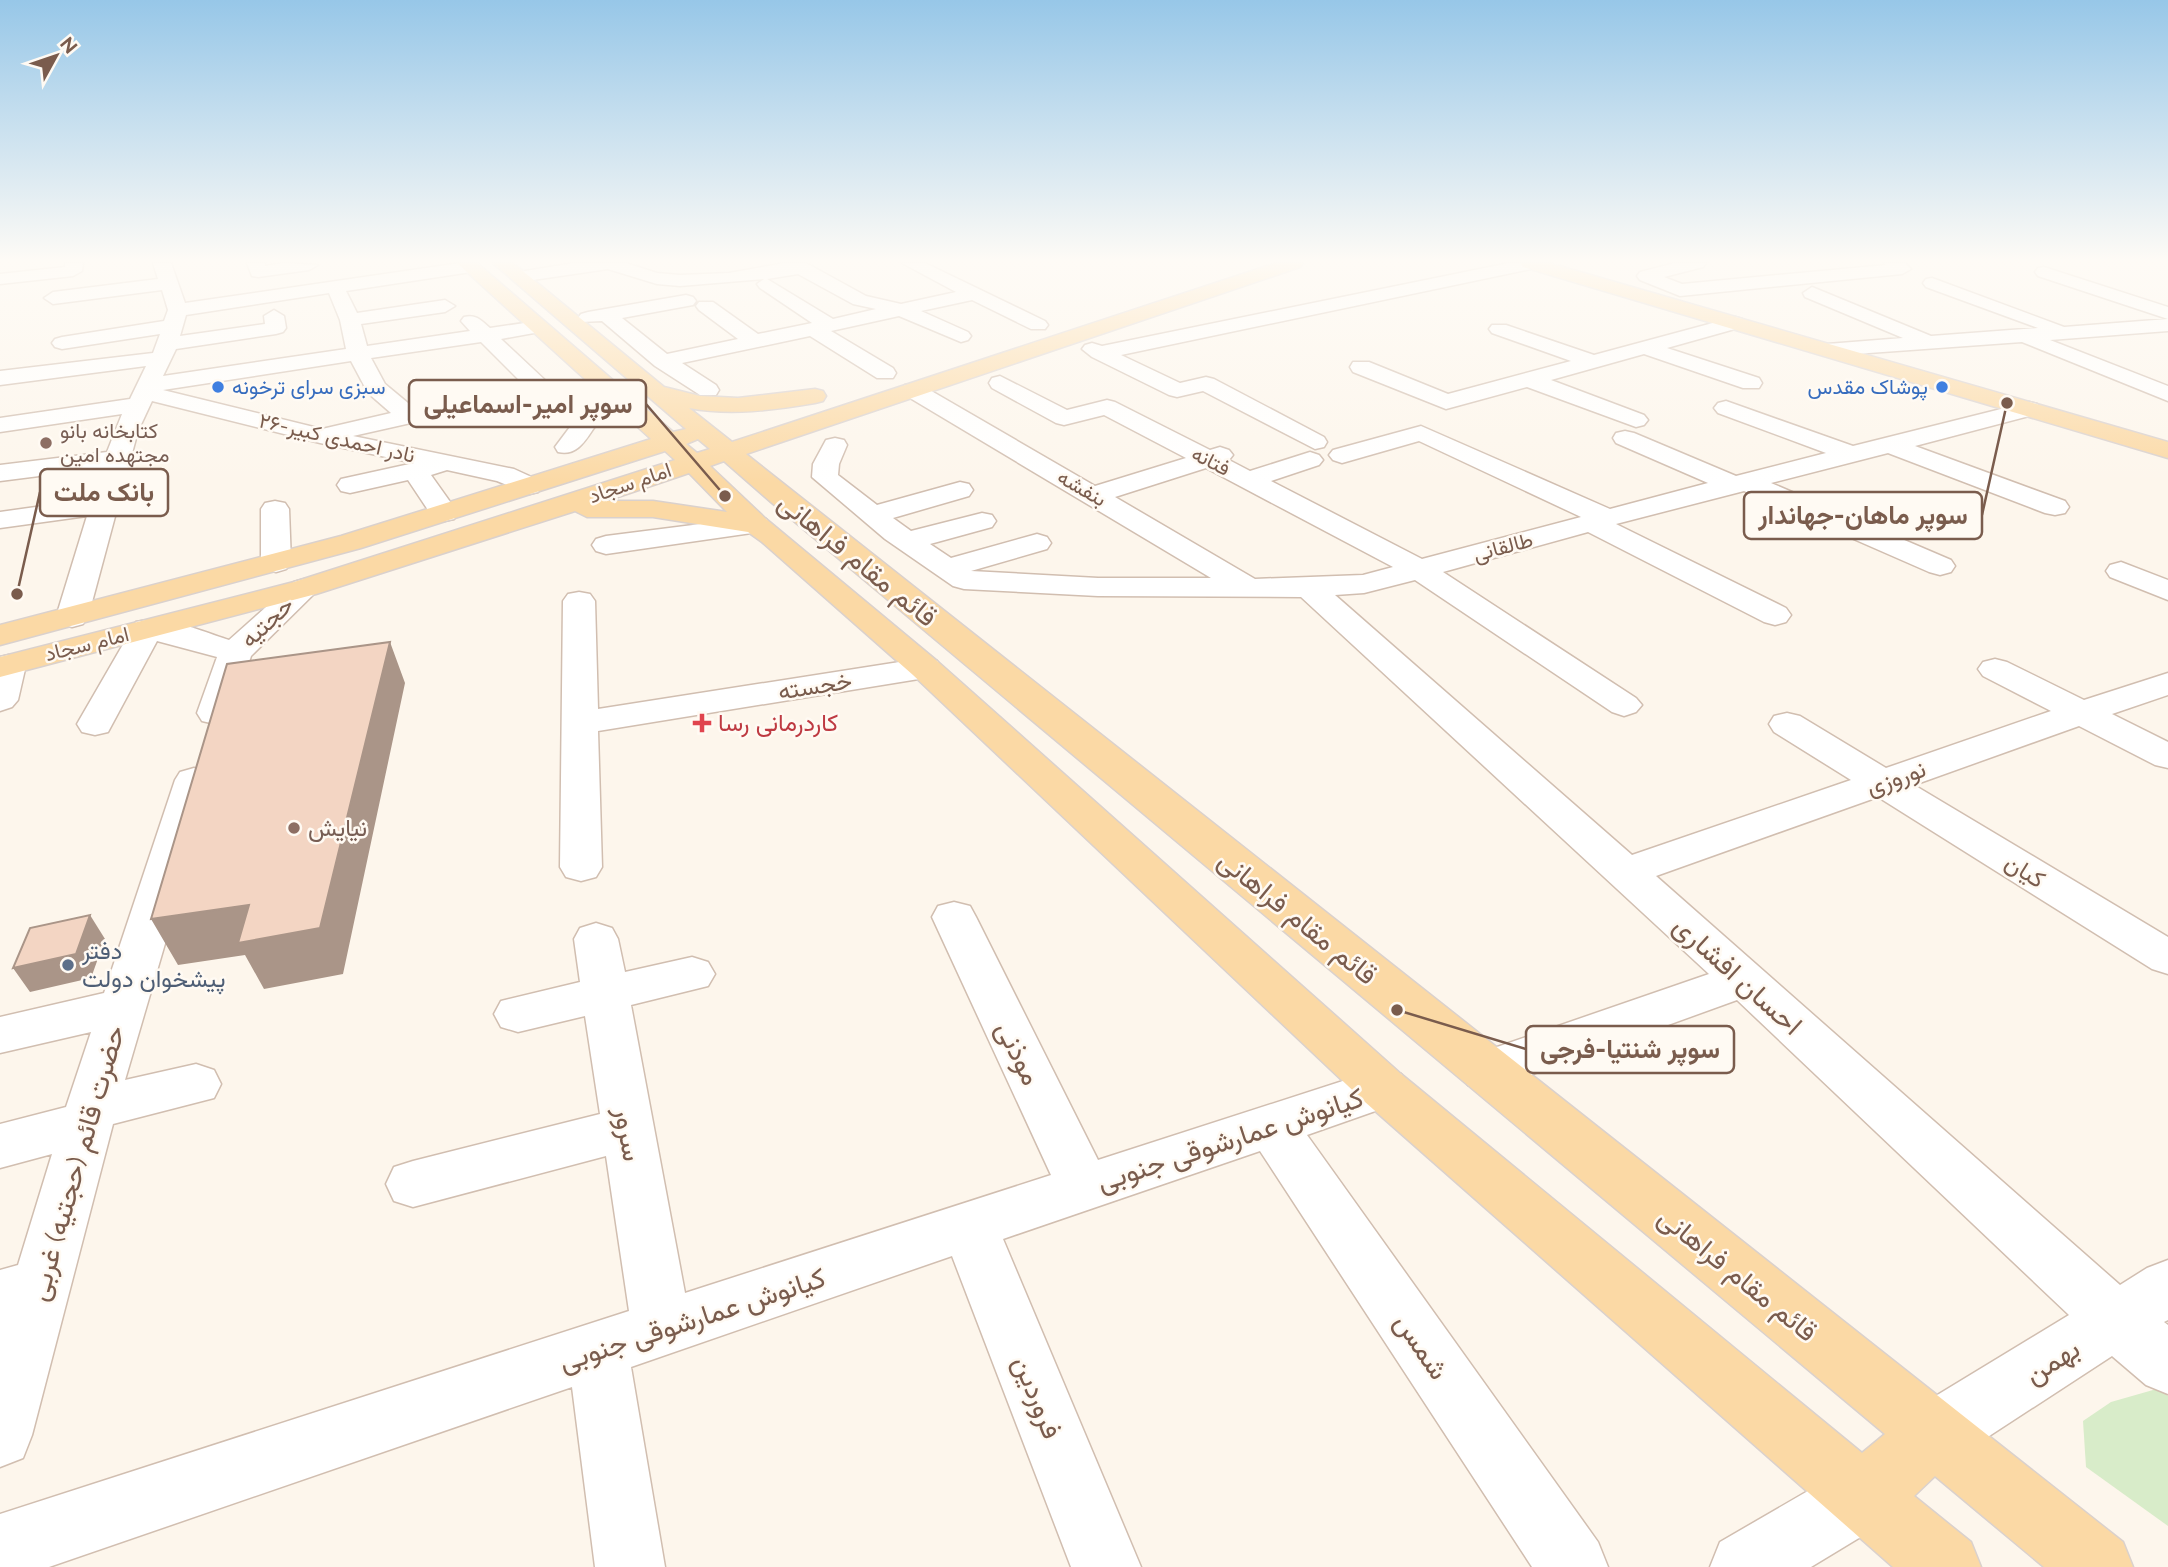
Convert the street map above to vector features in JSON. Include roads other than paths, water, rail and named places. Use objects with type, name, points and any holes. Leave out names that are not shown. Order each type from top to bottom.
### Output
[{"type":"main road","points":[[548,336],[622,401],[690,444]]},
{"type":"main road","points":[[589,336],[654,390],[690,444]]},
{"type":"main road","name":"امام سجاد","points":[[3,656],[72,617],[276,563],[529,486],[690,444],[837,395],[886,373],[1003,336]]},
{"type":"main road","name":"امام سجاد","points":[[837,395],[914,390],[1075,336]]},
{"type":"main road","points":[[1780,336],[2168,450]]},
{"type":"main road","points":[[654,390],[679,399],[710,405],[767,404],[837,395]]},
{"type":"main road","points":[[546,512],[602,508],[653,509],[706,515],[791,500],[804,436],[837,395]]},
{"type":"main road","points":[[529,486],[611,446],[626,431],[628,413],[622,401]]},
{"type":"main road","name":"امام سجاد","points":[[3,656],[147,629],[305,587],[546,512],[690,444]]},
{"type":"main road","name":"قائم مقام فراهانی","points":[[690,444],[791,500],[1486,1071],[2098,1567]]},
{"type":"main road","name":"قائم مقام فراهانی","points":[[791,500],[925,668],[1383,1088],[1946,1567]]},
{"type":"main road","points":[[1863,1497],[1934,1434]]},
{"type":"street","points":[[62,343],[198,336]]},
{"type":"street","points":[[354,336],[358,354],[376,388],[409,416]]},
{"type":"street","points":[[9,373],[161,340],[358,354],[477,336]]},
{"type":"street","points":[[485,336],[539,387],[586,422],[567,447]]},
{"type":"street","points":[[632,336],[663,361],[708,390]]},
{"type":"street","points":[[747,336],[754,341]]},
{"type":"street","points":[[663,361],[777,336]]},
{"type":"street","points":[[834,336],[886,373]]},
{"type":"street","points":[[1099,353],[1179,336]]},
{"type":"street","points":[[1263,336],[1267,338]]},
{"type":"street","points":[[1519,336],[1593,362]]},
{"type":"street","points":[[1361,367],[1446,402],[1688,336]]},
{"type":"street","points":[[1915,336],[1929,342]]},
{"type":"street","points":[[1827,350],[2006,336]]},
{"type":"street","points":[[2024,336],[2168,394]]},
{"type":"street","points":[[1071,338],[1177,399]]},
{"type":"street","points":[[38,393],[161,340]]},
{"type":"street","points":[[0,425],[161,340]]},
{"type":"street","points":[[72,617],[126,431],[161,340]]},
{"type":"street","name":"۲۶-نادر احمدی کبیر","points":[[161,340],[186,402],[320,436],[505,475],[529,486]]},
{"type":"street","points":[[1646,348],[1751,383]]},
{"type":"street","points":[[2123,376],[2168,372]]},
{"type":"street","points":[[1530,380],[1740,484],[1940,566]]},
{"type":"street","points":[[1000,383],[1064,418],[1107,407],[1177,399]]},
{"type":"street","points":[[1133,420],[1206,384],[1313,451],[1248,480]]},
{"type":"street","points":[[320,436],[539,387]]},
{"type":"street","name":"بنفشه","points":[[914,390],[1096,495],[1249,588]]},
{"type":"street","points":[[186,402],[247,394]]},
{"type":"street","points":[[475,401],[493,421]]},
{"type":"street","name":"فتانه","points":[[1107,407],[1419,569],[1624,705]]},
{"type":"street","points":[[1726,408],[1853,455]]},
{"type":"street","name":"طالقانی","points":[[955,574],[1098,587],[1249,588],[1364,584],[2029,409]]},
{"type":"street","points":[[1342,455],[1421,433],[1599,520],[1775,615]]},
{"type":"street","points":[[791,500],[825,477],[826,464],[835,445]]},
{"type":"street","points":[[1891,445],[2055,508]]},
{"type":"street","points":[[1096,495],[1237,450]]},
{"type":"street","points":[[350,485],[449,463]]},
{"type":"street","points":[[0,473],[116,467]]},
{"type":"street","points":[[0,491],[116,467]]},
{"type":"street","points":[[415,471],[444,513]]},
{"type":"street","points":[[606,545],[791,500],[883,486]]},
{"type":"street","points":[[791,500],[873,515],[960,490]]},
{"type":"street","points":[[0,520],[103,506]]},
{"type":"street","points":[[275,509],[276,563]]},
{"type":"street","points":[[873,515],[955,574],[1037,543]]},
{"type":"street","points":[[907,541],[982,521]]},
{"type":"street","points":[[2121,571],[2168,591]]},
{"type":"street","name":"حجتیه","points":[[147,629],[235,652],[305,587]]},
{"type":"street","name":"احسان افشاری","points":[[1308,587],[1744,979],[2117,1321],[2168,1364]]},
{"type":"street","points":[[579,601],[581,867]]},
{"type":"street","points":[[95,724],[147,629]]},
{"type":"street","name":"حضرت قائم (حجتیه) غربی","points":[[0,1435],[20,1292],[88,1115],[120,1007],[235,652]]},
{"type":"street","points":[[0,700],[3,656]]},
{"type":"street","name":"خجسته","points":[[580,723],[925,668]]},
{"type":"street","points":[[1995,668],[2168,757]]},
{"type":"street","name":"نوروزی","points":[[1625,872],[2168,683]]},
{"type":"street","name":"کیان","points":[[1787,724],[2168,958]]},
{"type":"street","name":"موذنی","points":[[954,917],[1084,1188]]},
{"type":"street","name":"سرور","points":[[596,939],[662,1329]]},
{"type":"street","points":[[517,1014],[692,974]]},
{"type":"street","points":[[1486,1071],[1744,979]]},
{"type":"street","points":[[0,1035],[120,1007]]},
{"type":"street","points":[[0,1146],[88,1115],[196,1084]]},
{"type":"street","name":"کیانوش عمارشوقی جنوبی","points":[[0,1549],[1383,1088]]},
{"type":"street","name":"شمس","points":[[1271,1125],[1573,1567]]},
{"type":"street","points":[[413,1184],[628,1129]]},
{"type":"street","name":"فروردین","points":[[969,1226],[1106,1567]]},
{"type":"street","name":"بهمن","points":[[1934,1434],[2168,1287]]},
{"type":"street","points":[[598,1350],[629,1567]]},
{"type":"street","points":[[1745,1567],[1863,1497]]},
{"type":"place","name":"سبزی سرای ترخونه","points":[[218,387]]},
{"type":"place","name":"پوشاک مقدس","points":[[1942,387]]},
{"type":"place","name":"سوپر ماهان-جهاندار","points":[[2007,403]]},
{"type":"place","name":"کتابخانه بانو مجتهده امین","points":[[46,443]]},
{"type":"place","name":"سوپر امیر-اسماعیلی","points":[[725,496]]},
{"type":"place","name":"بانک ملت","points":[[17,594]]},
{"type":"place","name":"کاردرمانی رسا","points":[[702,723]]},
{"type":"place","name":"نیایش","points":[[294,828]]},
{"type":"place","name":"دفتر پیشخوان دولت","points":[[68,965]]},
{"type":"place","name":"سوپر شنتیا-فرجی","points":[[1397,1010]]}]
